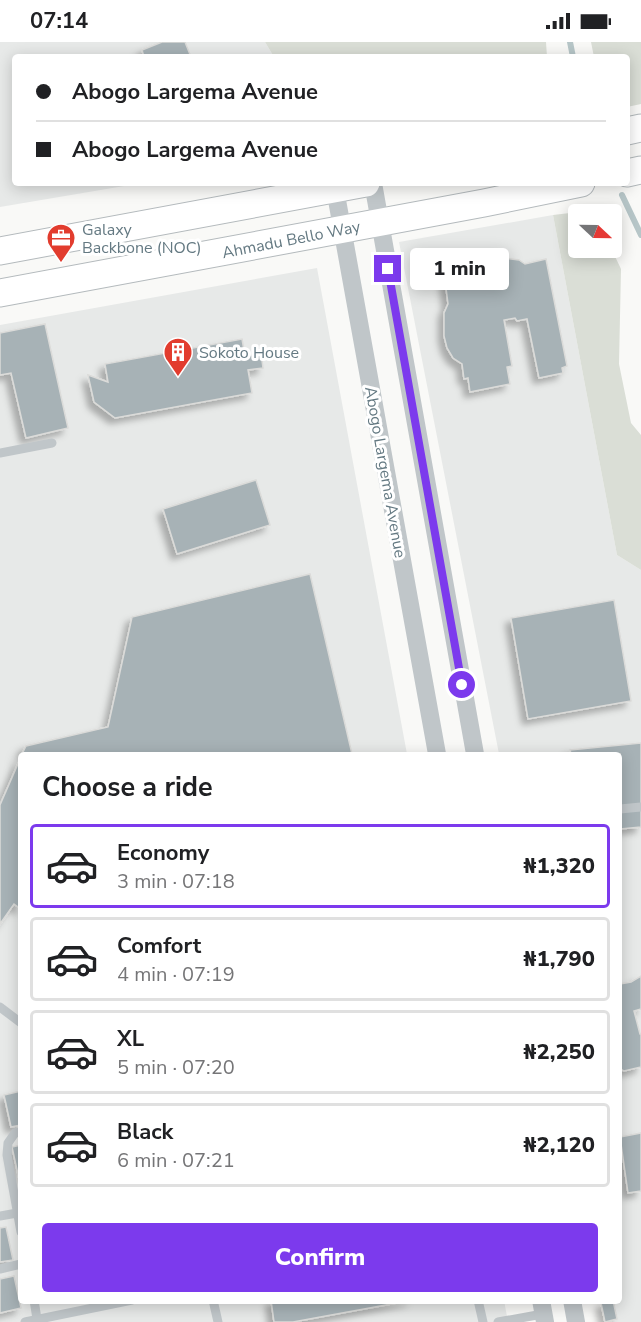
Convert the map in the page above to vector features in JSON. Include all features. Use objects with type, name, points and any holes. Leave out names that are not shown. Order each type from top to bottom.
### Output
[{"type":"main road","points":[[0,251],[350,186]]},
{"type":"main road","name":"Ahmadu Bello Way","points":[[0,293],[566,186]]},
{"type":"street","points":[[374,186],[475,752]]},
{"type":"street","name":"Abogo Largema Avenue","points":[[335,189],[437,752]]},
{"type":"street","points":[[573,1304],[576,1322]]},
{"type":"lane","points":[[0,453],[52,443]]},
{"type":"lane","points":[[622,809],[641,807]]},
{"type":"lane","points":[[0,1007],[18,1021]]},
{"type":"lane","points":[[0,1216],[18,1213],[17,1188],[3,1156],[8,1143],[15,1133],[18,1132]]},
{"type":"lane","points":[[0,1269],[18,1265]]},
{"type":"lane","points":[[35,1304],[37,1319]]},
{"type":"lane","points":[[25,1322],[102,1304]]},
{"type":"lane","points":[[214,1304],[218,1322]]},
{"type":"lane","points":[[479,1304],[483,1322]]},
{"type":"lane","points":[[498,1322],[543,1312]]},
{"type":"shaded area","points":[[0,42],[265,42],[272,54],[12,54],[12,186],[124,186],[0,207]]},
{"type":"shaded area","points":[[265,42],[546,42],[547,54],[272,54]]},
{"type":"shaded area","points":[[591,42],[641,42],[641,104],[630,106],[630,54],[593,54]]},
{"type":"shaded area","points":[[568,213],[568,258],[616,258],[621,269],[619,364],[631,423],[641,435],[641,570],[617,555],[553,215]]},
{"type":"shaded area","points":[[553,215],[617,555],[641,570],[641,1322],[607,1322],[604,1304],[622,1304],[622,752],[499,752],[399,242]]},
{"type":"shaded area","points":[[317,268],[407,752],[18,752],[18,1304],[505,1304],[508,1322],[0,1322],[0,325]]},
{"type":"building","points":[[162,42],[185,42],[190,54],[143,54],[142,50]]},
{"type":"building","points":[[503,258],[519,260],[525,264],[546,259],[567,366],[562,368],[563,373],[539,378],[527,319],[504,320],[512,366],[507,367],[510,384],[470,392],[468,378],[464,379],[462,364],[453,358],[444,336],[444,313],[448,304],[445,280],[467,273],[488,261]]},
{"type":"building","points":[[45,324],[68,428],[26,438],[11,373],[0,375],[0,333]]},
{"type":"building","name":"Sokoto House","points":[[242,339],[245,356],[261,353],[263,368],[248,370],[252,393],[115,418],[94,402],[88,375],[108,382],[105,364]]},
{"type":"building","points":[[256,480],[270,525],[177,554],[163,509]]},
{"type":"building","points":[[310,574],[352,752],[23,752],[26,746],[108,727],[132,617]]},
{"type":"building","points":[[614,600],[631,701],[528,719],[511,618]]},
{"type":"building","points":[[641,743],[641,827],[622,829],[622,752],[570,752],[570,750]]},
{"type":"building","points":[[18,764],[18,907],[14,904],[0,924],[0,805]]},
{"type":"building","points":[[641,976],[641,1009],[634,1011],[641,1034],[641,1067],[624,1071],[622,1070],[622,984],[631,982]]},
{"type":"building","points":[[18,1092],[18,1126],[11,1127],[4,1095]]},
{"type":"building","points":[[641,1133],[641,1191],[628,1193],[622,1137]]},
{"type":"building","points":[[18,1146],[18,1174],[12,1147]]},
{"type":"building","points":[[6,1227],[13,1260],[0,1262],[0,1228]]},
{"type":"building","points":[[14,1276],[18,1304],[21,1308],[0,1313],[0,1279]]},
{"type":"building","points":[[272,1304],[391,1304],[293,1322],[274,1322]]},
{"type":"building","points":[[601,1304],[614,1304],[617,1319],[605,1322]]},
{"type":"waterway","points":[[570,42],[572,54]]},
{"type":"waterway","points":[[622,195],[641,235]]},
{"type":"place","name":"Galaxy Backbone (NOC)","points":[[61,264]]},
{"type":"place","name":"Sokoto House","points":[[178,378]]},
{"type":"route","points":[[388,269],[462,685]]}]
